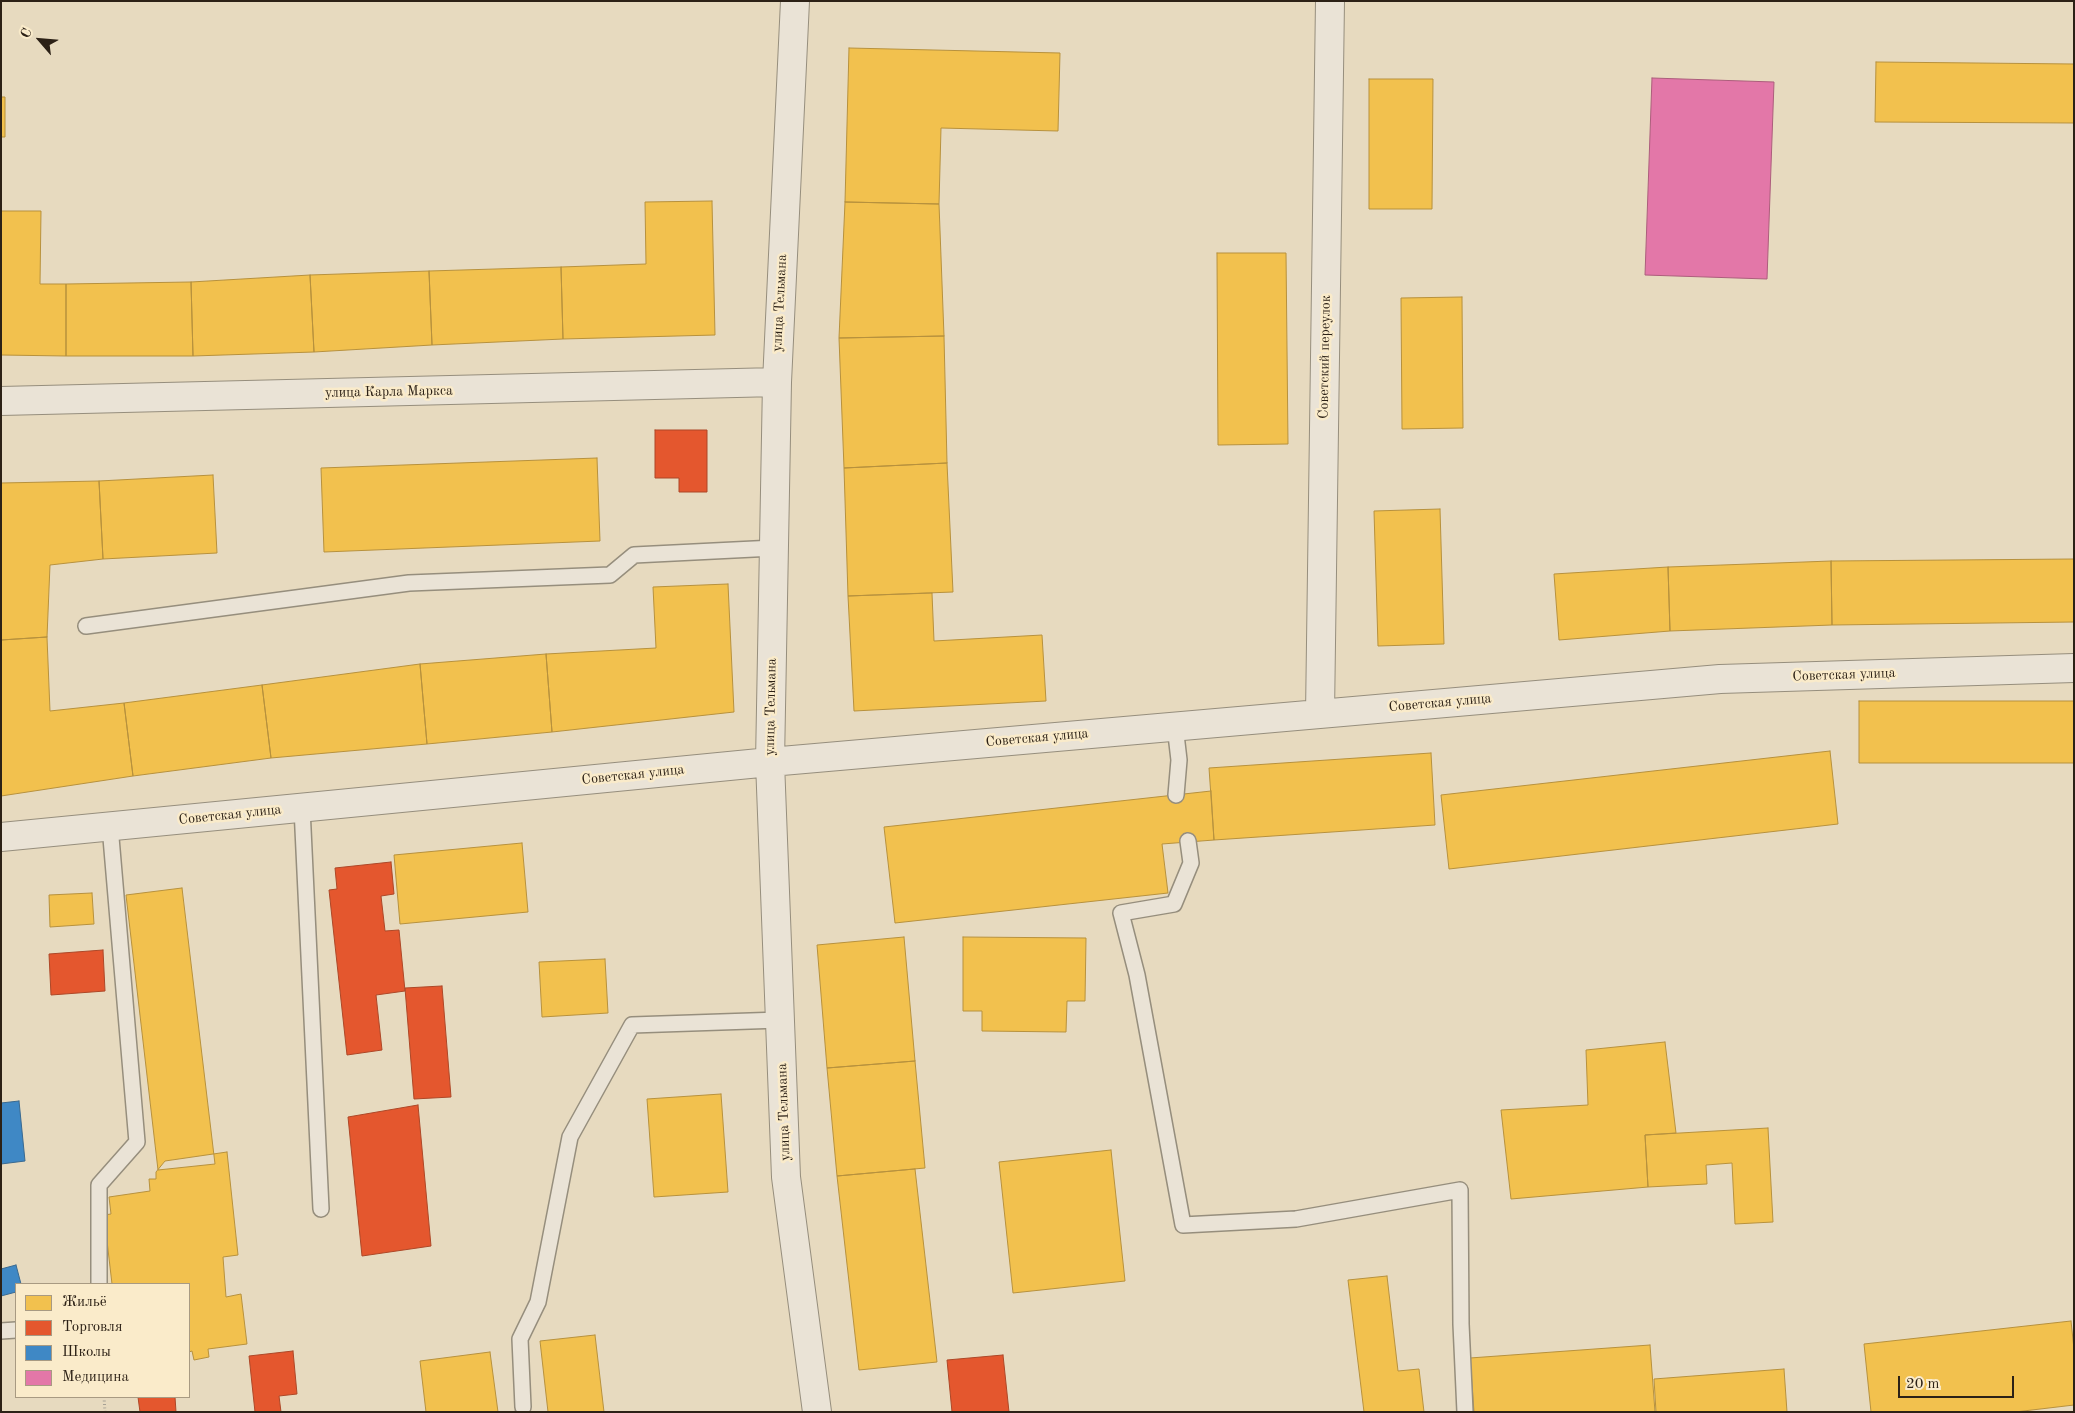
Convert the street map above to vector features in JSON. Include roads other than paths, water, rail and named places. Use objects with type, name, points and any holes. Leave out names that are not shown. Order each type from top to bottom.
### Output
[{"type":"street","name":"улица Тельмана","points":[[795,1],[776,382],[770,762],[786,1177],[817,1412]]},
{"type":"street","name":"Советский переулок","points":[[1320,714],[1330,1]]},
{"type":"street","name":"улица Карла Маркса","points":[[1,401],[776,382]]},
{"type":"street","name":"Советская улица","points":[[1,837],[770,762],[1720,679],[2074,668]]},
{"type":"lane","points":[[86,626],[409,583],[610,575],[634,556],[774,548]]},
{"type":"lane","points":[[1175,726],[1179,760],[1176,795]]},
{"type":"lane","points":[[302,808],[321,1209]]},
{"type":"lane","points":[[99,1283],[100,1185],[137,1142],[110,826]]},
{"type":"lane","points":[[1188,842],[1191,863],[1174,904],[1120,914],[1137,975],[1182,1225],[1296,1219],[1460,1190],[1464,1412]]},
{"type":"lane","points":[[524,1407],[520,1340],[538,1302],[570,1137],[632,1025],[780,1020]]},
{"type":"lane","points":[[1,1331],[15,1330]]}]
